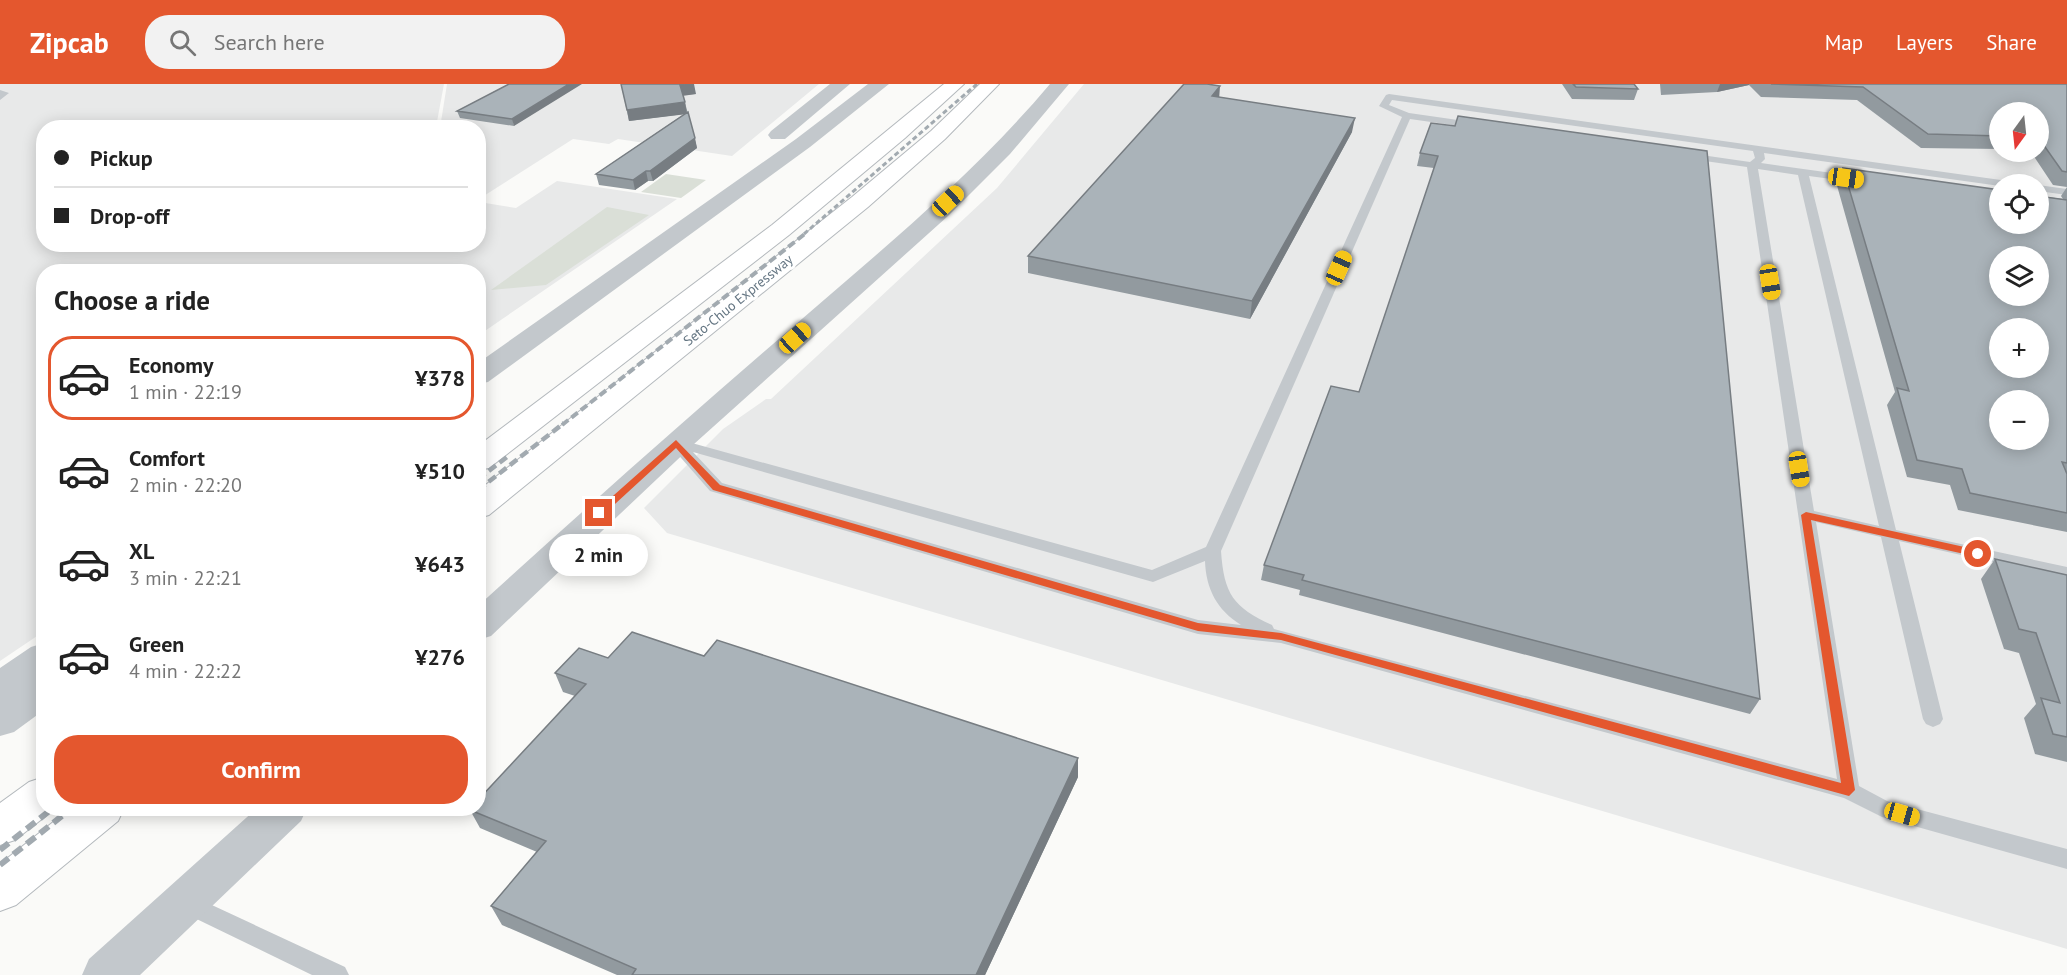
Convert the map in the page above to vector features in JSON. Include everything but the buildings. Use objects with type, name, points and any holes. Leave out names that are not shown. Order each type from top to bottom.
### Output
[{"type":"highway","name":"Seto-Chuo Expressway","points":[[486,455],[816,203],[956,84]]},
{"type":"highway","name":"Seto-Chuo Expressway","points":[[486,502],[860,202],[938,135],[990,84]]},
{"type":"highway","points":[[0,827],[36,800]]},
{"type":"highway","points":[[0,891],[93,816]]},
{"type":"street","points":[[486,347],[715,185],[841,84]]},
{"type":"street","points":[[486,370],[793,150],[880,84]]},
{"type":"street","points":[[486,620],[676,443],[965,185],[1060,84]]},
{"type":"street","points":[[0,687],[36,662]]},
{"type":"street","points":[[0,721],[36,696]]},
{"type":"street","points":[[106,975],[277,816]]},
{"type":"lane","points":[[1872,182],[1407,116],[1384,106],[1389,97],[1989,181]]},
{"type":"lane","points":[[1407,116],[1213,551],[1217,591],[1229,607],[1249,622],[1281,636],[1849,790],[1882,808],[2067,859]]},
{"type":"lane","points":[[1752,165],[1760,159],[1758,149]]},
{"type":"lane","points":[[1752,165],[1849,790]]},
{"type":"lane","points":[[1803,172],[1933,719]]},
{"type":"lane","points":[[2049,190],[2067,192]]},
{"type":"lane","points":[[676,443],[1153,576],[1213,551]]},
{"type":"lane","points":[[676,443],[716,488],[1198,627],[1281,636]]},
{"type":"lane","points":[[1806,515],[2067,573]]},
{"type":"lane","points":[[185,902],[337,975]]},
{"type":"shaded area","points":[[0,84],[444,84],[437,120],[36,120],[36,252],[486,252],[486,203],[516,208],[557,181],[677,199],[486,330],[486,264],[36,264],[36,637],[0,661]]},
{"type":"shaded area","points":[[447,84],[819,84],[732,156],[618,139],[609,144],[573,139],[486,195],[486,120],[441,120]]},
{"type":"shaded area","points":[[1084,84],[2067,84],[2067,949],[667,533],[644,508],[723,429],[766,399],[771,399],[997,188]]},
{"type":"shaded area","points":[[666,174],[706,180],[681,198],[641,192]]},
{"type":"shaded area","points":[[607,207],[649,215],[546,285],[491,290]]},
{"type":"railway","points":[[804,234],[977,84]]},
{"type":"railway","points":[[562,425],[806,233]]},
{"type":"railway","points":[[486,484],[564,423]]},
{"type":"railway","points":[[486,473],[507,457]]},
{"type":"railway","points":[[0,850],[43,816]]},
{"type":"railway","points":[[0,865],[62,816]]},
{"type":"route","points":[[599,513],[676,443],[716,488],[1198,627],[1281,636],[1849,790],[1806,515],[1978,554]]}]
